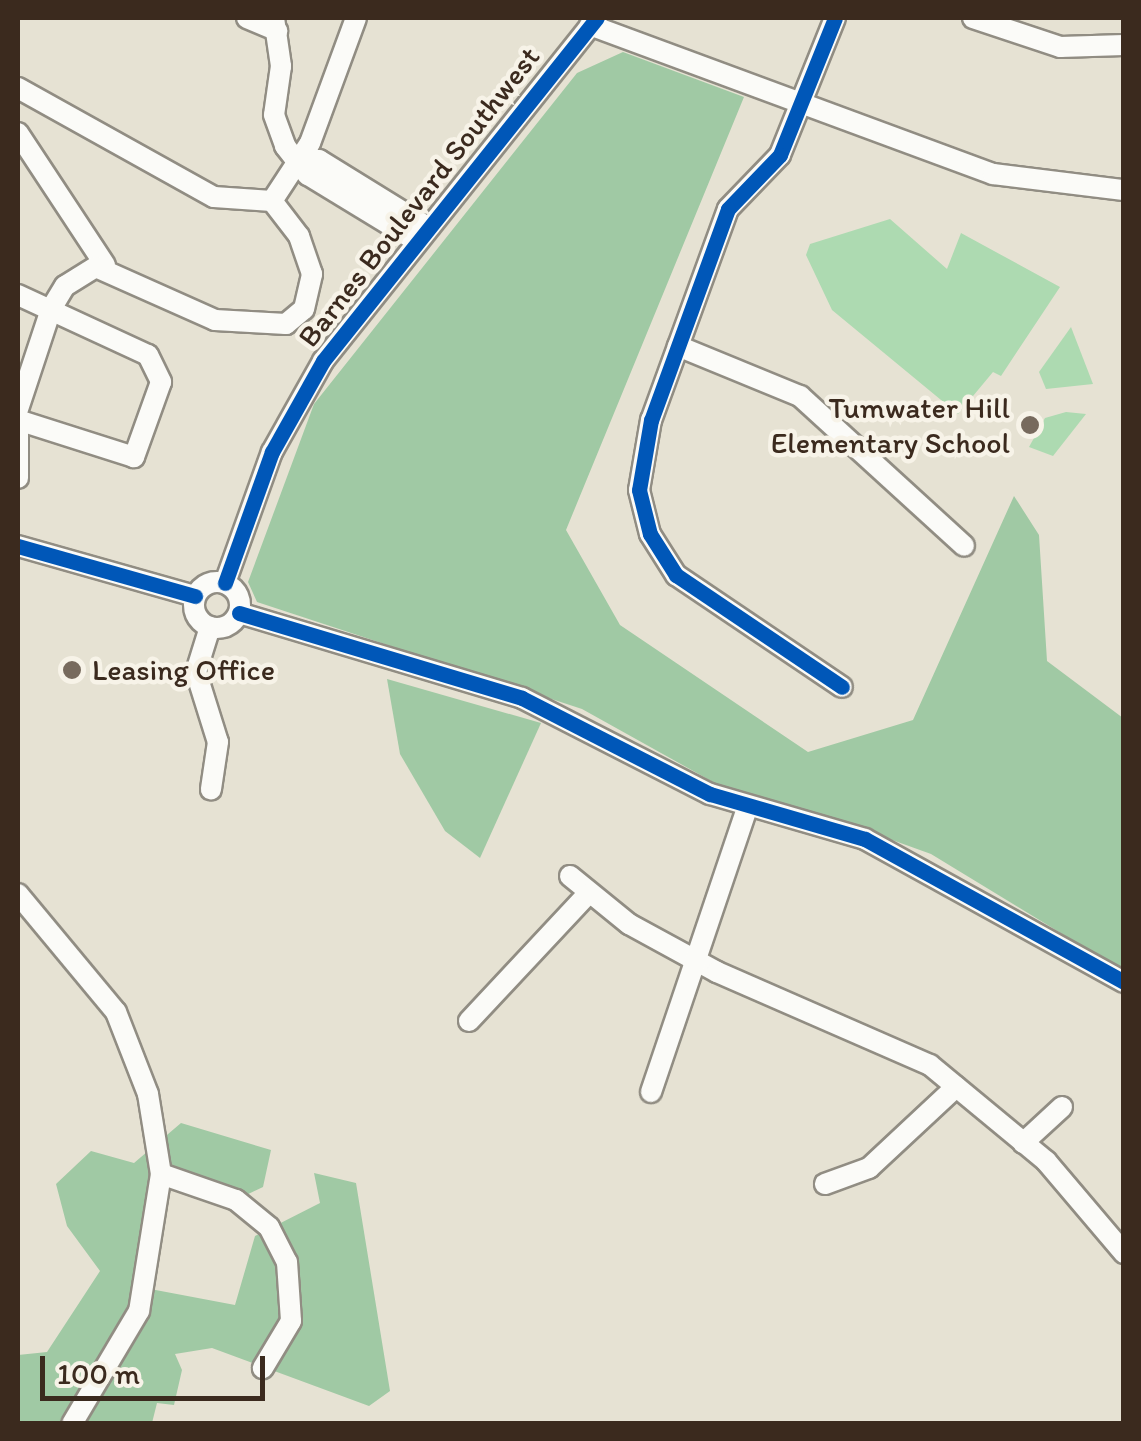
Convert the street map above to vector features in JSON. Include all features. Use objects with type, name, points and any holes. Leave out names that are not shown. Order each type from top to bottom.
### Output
[{"type":"street","points":[[247,18],[275,24],[277,132],[308,175],[421,233]]},
{"type":"street","points":[[272,202],[300,160],[356,18]]},
{"type":"street","points":[[836,18],[804,105],[780,155],[728,208],[642,456],[639,490],[650,534],[692,589],[842,686]]},
{"type":"street","points":[[974,18],[1060,47],[1124,45]]},
{"type":"street","points":[[594,21],[804,105],[1012,178],[1124,190]]},
{"type":"street","name":"Barnes Boulevard Southwest","points":[[225,583],[272,452],[323,361],[421,233],[594,21]]},
{"type":"street","points":[[18,133],[105,265],[215,320],[286,324],[304,309],[312,274],[299,236],[272,202],[214,197],[21,98]]},
{"type":"street","points":[[18,409],[52,309],[65,286],[105,265]]},
{"type":"street","points":[[18,295],[148,355],[161,382],[134,458],[18,420]]},
{"type":"street","points":[[678,346],[800,396],[964,546]]},
{"type":"street","points":[[18,428],[18,478]]},
{"type":"street","points":[[18,546],[195,596],[225,583],[239,597],[239,613]]},
{"type":"street","points":[[195,596],[194,612],[210,627]]},
{"type":"street","points":[[211,789],[218,742],[196,672],[210,627],[239,613],[522,698],[746,809],[925,864],[1124,982]]},
{"type":"street","points":[[651,1092],[746,809]]},
{"type":"street","points":[[570,876],[588,894],[694,960],[930,1065],[1023,1143],[1124,1253]]},
{"type":"street","points":[[18,894],[116,1012],[148,1094],[162,1174],[139,1311],[72,1424]]},
{"type":"street","points":[[469,1020],[588,894]]},
{"type":"street","points":[[825,1184],[869,1168],[956,1087]]},
{"type":"street","points":[[1023,1143],[1062,1107]]},
{"type":"street","points":[[162,1174],[202,1182],[269,1227],[294,1294],[291,1321],[263,1368]]},
{"type":"green space","points":[[623,52],[744,97],[566,530],[620,625],[808,752],[913,720],[1014,496],[1039,535],[1047,661],[1123,718],[1123,971],[931,854],[834,819],[749,802],[582,709],[257,602],[248,582],[314,404],[577,73]]},
{"type":"green space","points":[[890,219],[947,269],[961,233],[1060,287],[1001,376],[993,372],[958,414],[832,310],[806,255],[810,244]]},
{"type":"green space","points":[[1071,327],[1093,384],[1046,389],[1039,372]]},
{"type":"green space","points":[[1066,412],[1086,414],[1053,456],[1029,447],[1045,418]]},
{"type":"green space","points":[[387,679],[541,723],[480,858],[445,831],[400,754]]},
{"type":"green space","points":[[181,1123],[271,1150],[263,1187],[236,1200],[162,1174],[145,1288],[235,1305],[255,1236],[320,1203],[314,1173],[356,1183],[390,1391],[369,1406],[212,1348],[175,1354],[182,1370],[174,1405],[157,1403],[152,1423],[18,1424],[18,1355],[47,1352],[100,1271],[67,1226],[56,1184],[91,1151],[134,1163]]},
{"type":"cycle path","points":[[225,583],[272,452],[323,361],[597,18]]},
{"type":"cycle path","points":[[835,18],[780,155],[728,209],[651,420],[639,490],[650,534],[676,575],[842,687]]},
{"type":"cycle path","points":[[18,546],[195,596]]},
{"type":"cycle path","points":[[239,613],[522,698],[710,794],[865,839],[1124,982]]},
{"type":"place","name":"Tumwater Hill Elementary School","points":[[1030,425]]},
{"type":"place","name":"Leasing Office","points":[[72,670]]}]
